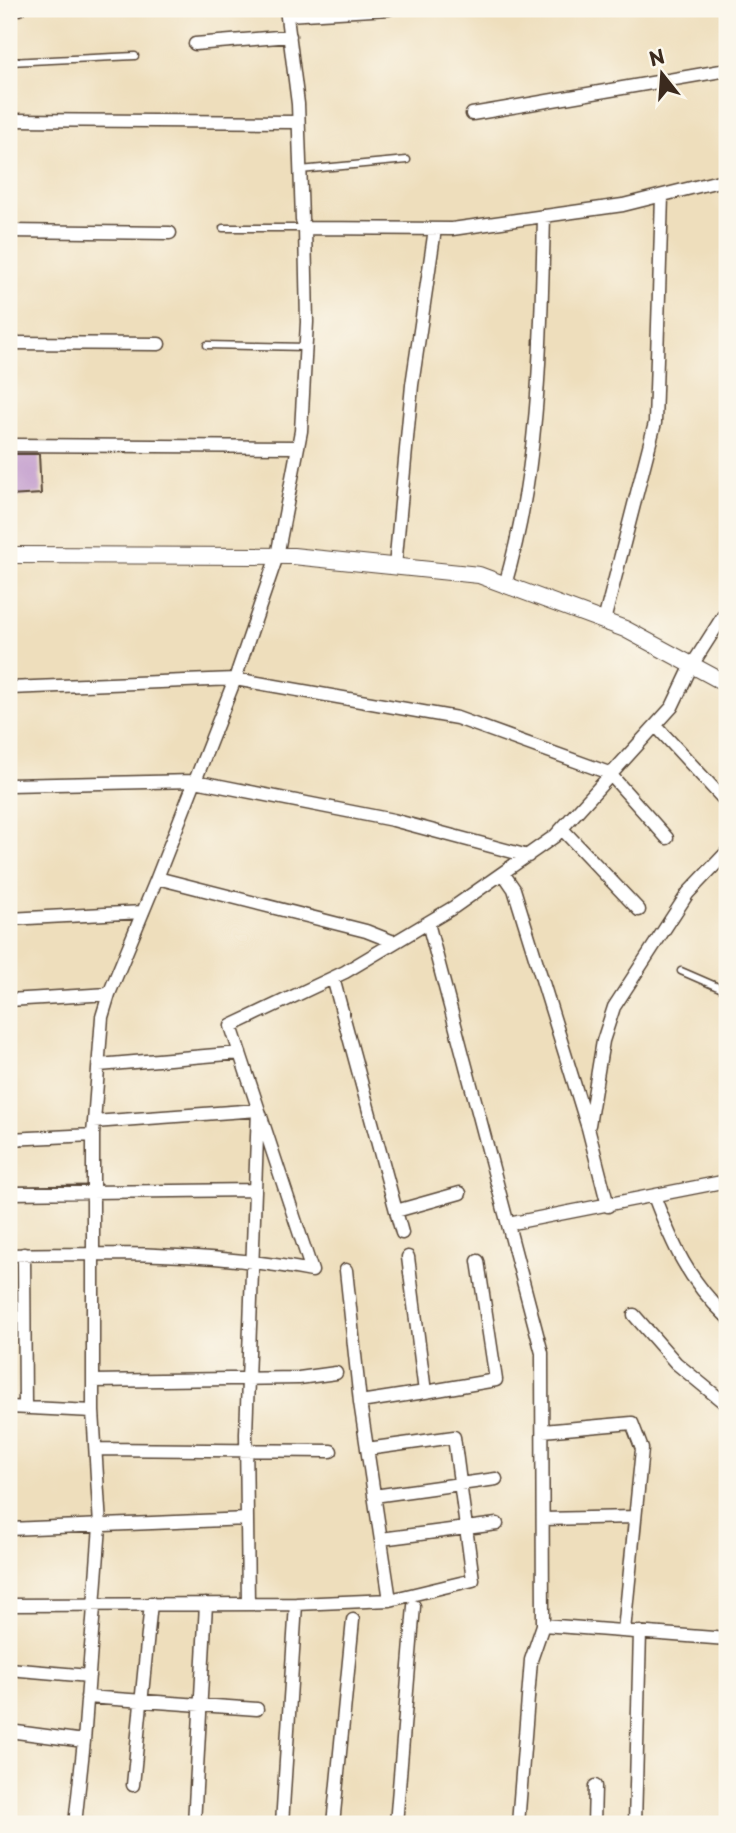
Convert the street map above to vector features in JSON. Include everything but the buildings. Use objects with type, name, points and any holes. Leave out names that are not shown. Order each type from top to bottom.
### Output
[{"type":"street","points":[[9,9],[19,9]]},
{"type":"street","points":[[75,1824],[100,1526],[93,1411],[93,1135],[103,1017],[109,994],[235,679],[277,556],[298,447],[306,347],[305,228],[287,12],[390,9]]},
{"type":"street","points":[[195,44],[290,36]]},
{"type":"street","points":[[472,114],[727,70]]},
{"type":"street","points":[[9,120],[298,122]]},
{"type":"street","points":[[305,228],[435,229],[623,205],[727,179]]},
{"type":"street","points":[[604,621],[654,423],[662,196]]},
{"type":"street","points":[[505,585],[521,530],[541,367],[544,216]]},
{"type":"street","points":[[395,567],[412,385],[435,229]]},
{"type":"street","points":[[9,231],[170,233]]},
{"type":"street","points":[[9,343],[159,344]]},
{"type":"street","points":[[9,445],[298,447]]},
{"type":"street","points":[[9,555],[277,556],[479,575],[604,621],[727,684]]},
{"type":"street","points":[[9,1255],[93,1254],[252,1259],[312,1271],[231,1026],[333,978],[428,923],[528,856],[562,828],[672,707],[692,665],[727,610]]},
{"type":"street","points":[[9,688],[235,679],[457,719],[609,774],[667,838]]},
{"type":"street","points":[[656,726],[727,803]]},
{"type":"street","points":[[9,786],[195,781],[393,820],[528,856]]},
{"type":"street","points":[[562,828],[639,910]]},
{"type":"street","points":[[588,1128],[603,1041],[614,1007],[688,893],[727,852]]},
{"type":"street","points":[[503,873],[514,889],[588,1128],[608,1206]]},
{"type":"street","points":[[157,878],[366,931],[394,942]]},
{"type":"street","points":[[9,919],[143,912]]},
{"type":"street","points":[[428,923],[542,1353],[543,1625],[531,1660],[518,1824]]},
{"type":"street","points":[[333,978],[402,1233]]},
{"type":"street","points":[[9,1000],[109,994]]},
{"type":"street","points":[[99,1065],[240,1053]]},
{"type":"street","points":[[94,1122],[258,1110]]},
{"type":"street","points":[[248,1604],[246,1452],[258,1110]]},
{"type":"street","points":[[9,1139],[93,1135]]},
{"type":"street","points":[[508,1224],[727,1181]]},
{"type":"street","points":[[9,1193],[255,1191]]},
{"type":"street","points":[[396,1211],[460,1193]]},
{"type":"street","points":[[654,1196],[678,1256],[704,1295],[727,1317]]},
{"type":"street","points":[[24,1254],[25,1407]]},
{"type":"street","points":[[408,1257],[425,1392]]},
{"type":"street","points":[[360,1402],[496,1380],[478,1261]]},
{"type":"street","points":[[346,1270],[360,1402],[390,1600]]},
{"type":"street","points":[[634,1315],[676,1363],[727,1405]]},
{"type":"street","points":[[93,1381],[299,1378],[336,1373]]},
{"type":"street","points":[[9,1407],[93,1411]]},
{"type":"street","points":[[543,1431],[632,1423],[642,1449],[624,1631]]},
{"type":"street","points":[[9,1605],[296,1604],[390,1600],[473,1580],[454,1437],[367,1449]]},
{"type":"street","points":[[97,1449],[331,1451]]},
{"type":"street","points":[[374,1496],[496,1479]]},
{"type":"street","points":[[543,1519],[635,1517]]},
{"type":"street","points":[[9,1529],[247,1519]]},
{"type":"street","points":[[381,1539],[497,1524]]},
{"type":"street","points":[[134,1785],[151,1603]]},
{"type":"street","points":[[194,1824],[206,1604]]},
{"type":"street","points":[[282,1824],[296,1604]]},
{"type":"street","points":[[396,1824],[414,1606]]},
{"type":"street","points":[[333,1824],[353,1620]]},
{"type":"street","points":[[543,1625],[727,1639]]},
{"type":"street","points":[[635,1824],[640,1632]]},
{"type":"street","points":[[9,1669],[89,1676]]},
{"type":"street","points":[[87,1698],[257,1709]]},
{"type":"street","points":[[9,1731],[84,1741]]},
{"type":"street","points":[[594,1824],[595,1786]]},
{"type":"lane","points":[[9,62],[135,56]]},
{"type":"lane","points":[[300,170],[407,160]]},
{"type":"lane","points":[[223,228],[305,228]]},
{"type":"lane","points":[[207,345],[306,347]]},
{"type":"lane","points":[[681,971],[727,991]]}]
